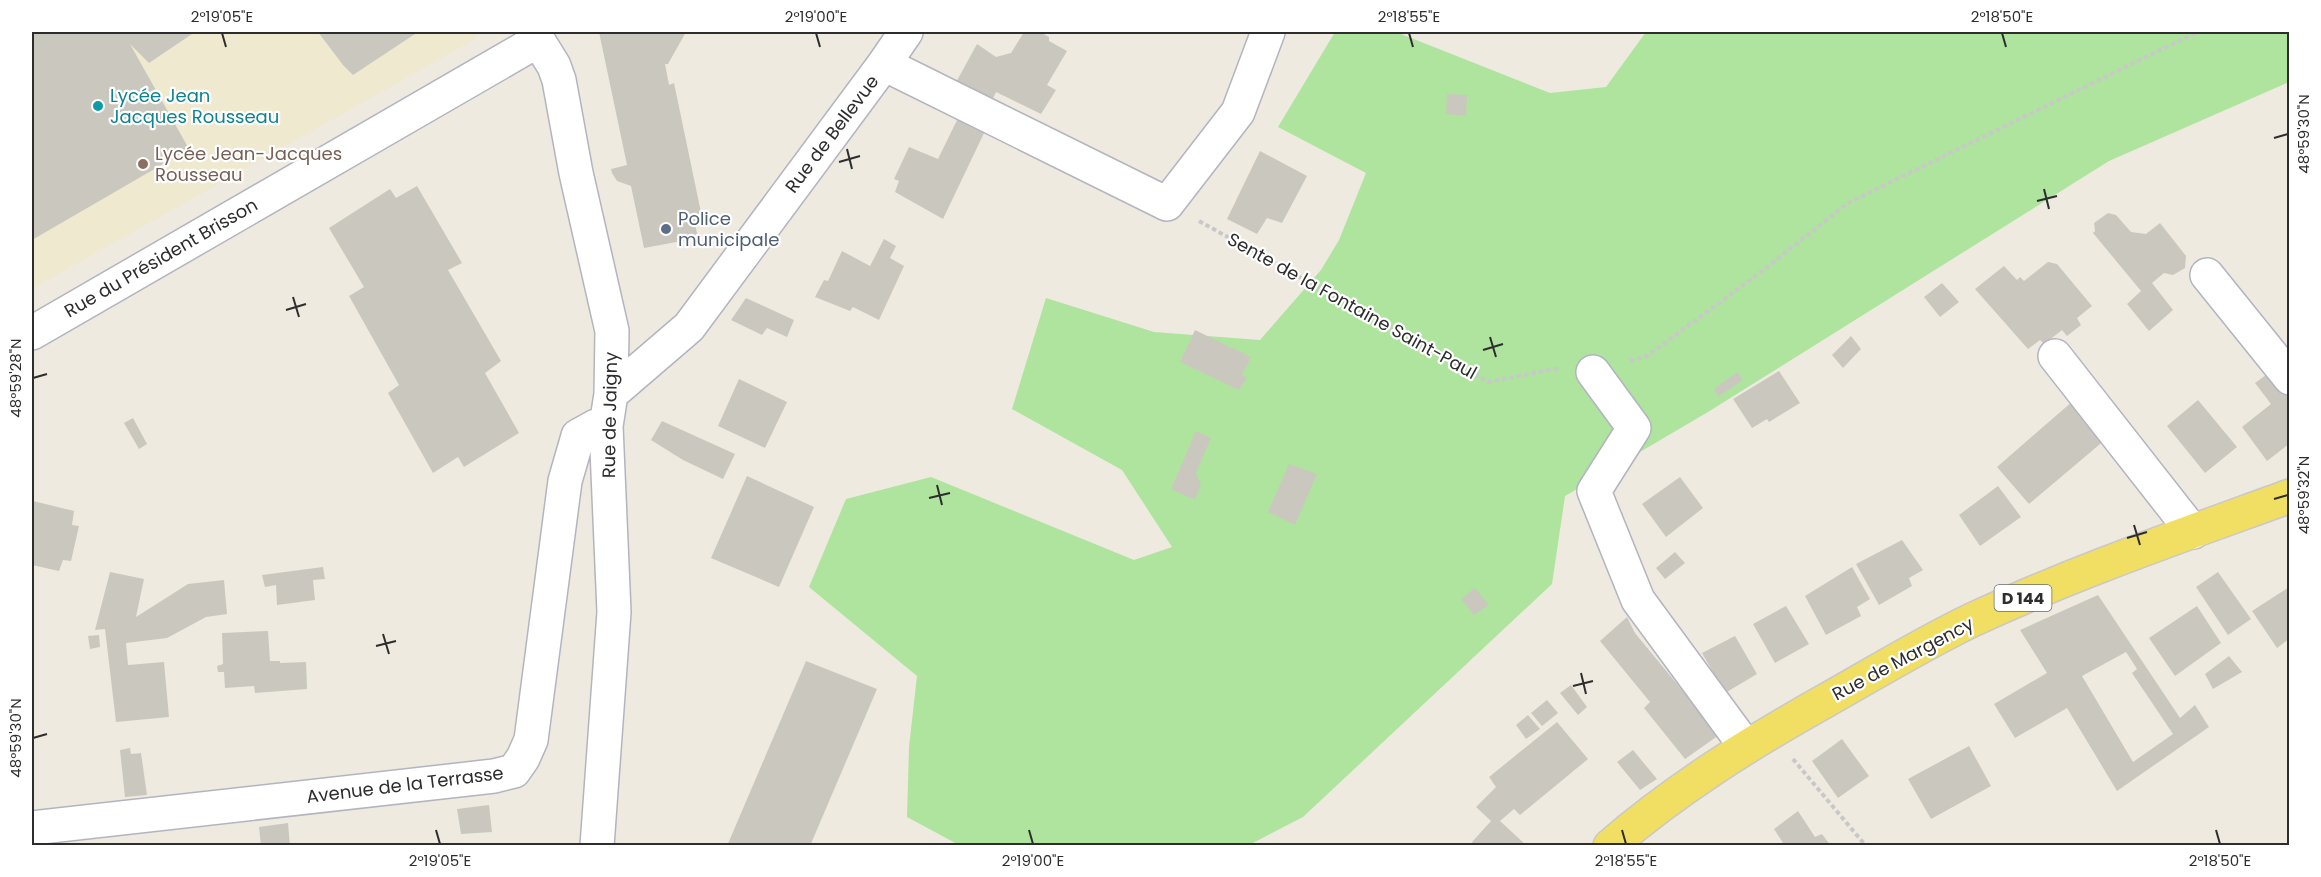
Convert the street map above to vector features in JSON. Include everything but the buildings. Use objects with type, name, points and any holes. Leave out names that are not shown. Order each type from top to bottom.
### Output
[{"type":"main road","name":"Rue de Margency","points":[[1610,846],[1665,803],[1758,739],[1971,621],[2077,576],[2289,496]]},
{"type":"street","name":"Rue de Bellevue","points":[[611,394],[688,327],[906,32]]},
{"type":"street","points":[[884,64],[1167,204],[1238,112],[1268,32]]},
{"type":"street","name":"Rue du Président Brisson","points":[[32,333],[527,47],[534,33]]},
{"type":"street","name":"Rue de Jaigny","points":[[534,33],[554,66],[559,80],[576,173],[612,331],[611,394],[606,426],[614,612],[597,846]]},
{"type":"street","points":[[2207,275],[2289,378]]},
{"type":"street","points":[[2055,356],[2193,531]]},
{"type":"street","points":[[1593,372],[1634,428],[1594,491],[1638,600],[1758,739]]},
{"type":"street","name":"Avenue de la Terrasse","points":[[32,828],[494,776],[514,771],[531,740],[565,481],[578,436],[596,426],[606,426]]},
{"type":"path","points":[[1593,372],[1647,356],[1848,204],[2197,32]]},
{"type":"path","name":"Sente de la Fontaine Saint-Paul","points":[[1167,204],[1488,382],[1569,366],[1593,372]]},
{"type":"path","points":[[1758,739],[1866,846]]},
{"type":"shaded area","name":"Lycée Jean-Jacques Rousseau","points":[[32,32],[478,32],[477,38],[32,289]]},
{"type":"green space","points":[[1335,32],[1396,32],[1550,93],[1606,87],[1646,32],[2289,32],[2289,82],[2109,161],[1708,412],[1565,496],[1552,584],[1303,817],[1249,845],[959,845],[907,817],[909,747],[917,676],[809,587],[846,499],[931,477],[1134,560],[1172,547],[1122,470],[1012,409],[1046,298],[1154,332],[1260,340],[1321,270],[1339,240],[1366,173],[1278,127]]},
{"type":"place","name":"Lycée Jean Jacques Rousseau","points":[[98,106]]},
{"type":"place","name":"Lycée Jean-Jacques Rousseau","points":[[143,164]]},
{"type":"place","name":"Police municipale","points":[[666,229]]}]
